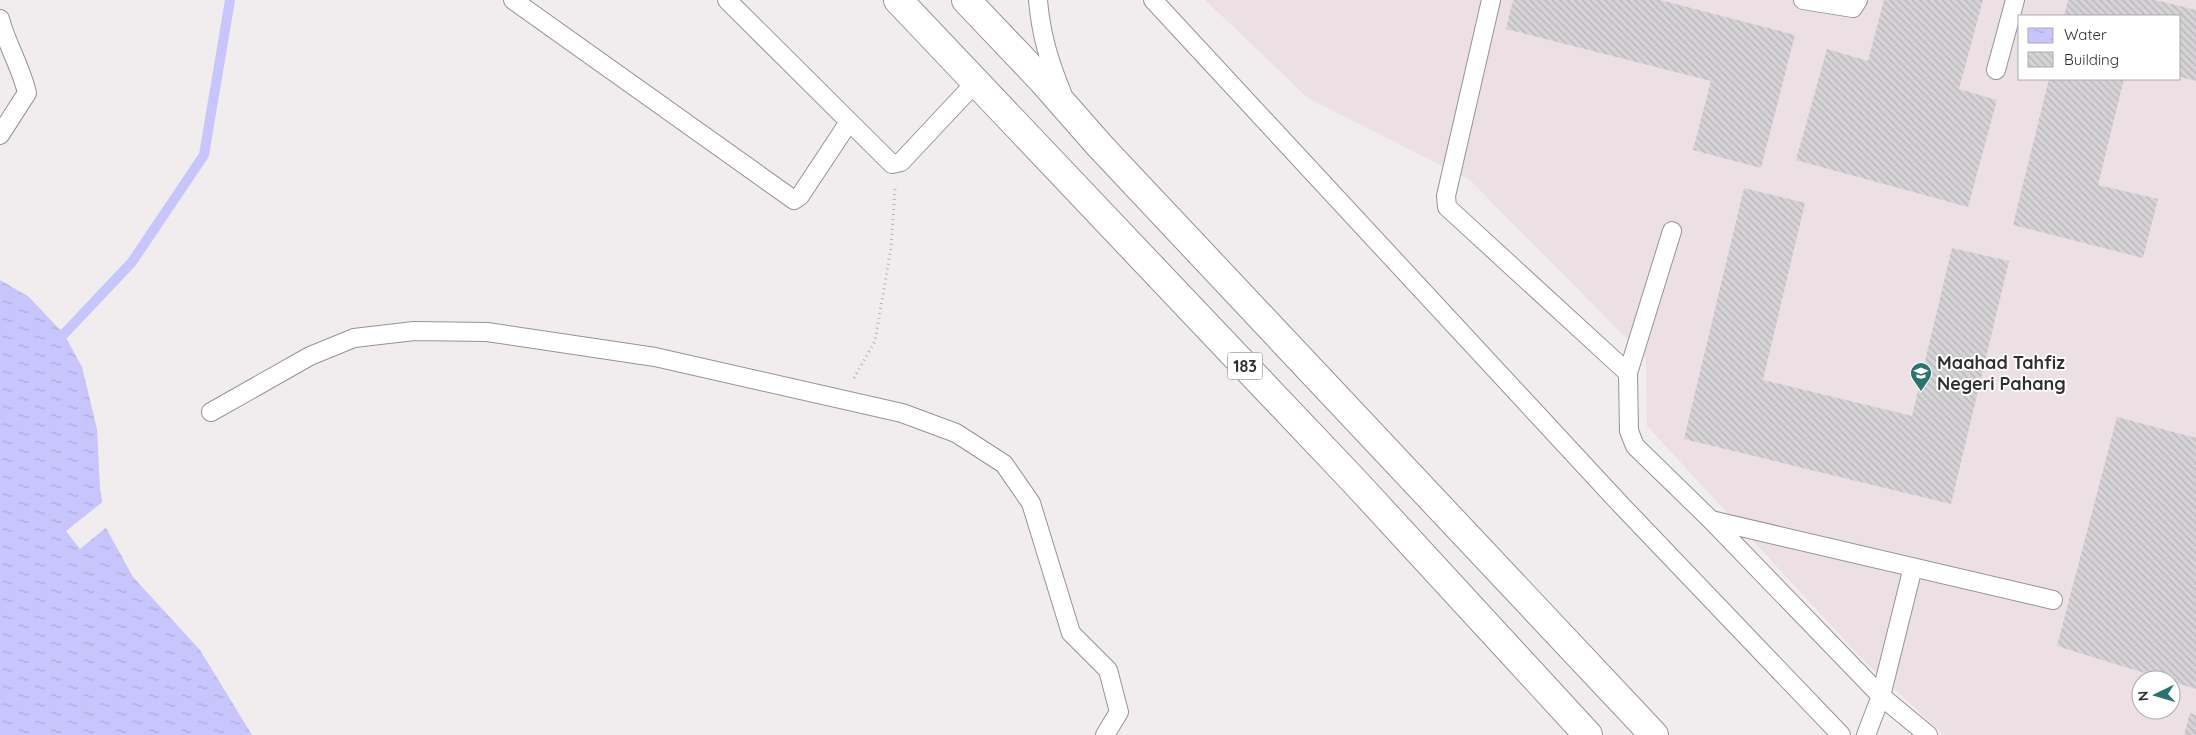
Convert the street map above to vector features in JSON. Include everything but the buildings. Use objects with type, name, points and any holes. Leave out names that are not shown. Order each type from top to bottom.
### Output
[{"type":"highway","name":"183","points":[[898,0],[1357,484],[1588,735]]},
{"type":"highway","name":"183","points":[[966,0],[1042,80],[1100,146],[1654,735]]},
{"type":"lane","points":[[513,0],[794,200],[800,196],[849,122]]},
{"type":"lane","points":[[727,0],[892,164],[899,162],[976,82]]},
{"type":"lane","points":[[1038,0],[1040,23],[1047,58],[1062,94],[1100,146]]},
{"type":"lane","points":[[1153,0],[1623,507],[1841,735]]},
{"type":"lane","points":[[1491,0],[1446,196],[1447,207],[1628,373]]},
{"type":"lane","points":[[1803,0],[1853,8],[1858,0]]},
{"type":"lane","points":[[1996,70],[2014,0]]},
{"type":"lane","points":[[0,19],[4,36],[23,76],[27,93],[0,135]]},
{"type":"lane","points":[[1672,231],[1628,373],[1628,431],[1635,446],[1711,520],[1881,696],[1928,735]]},
{"type":"lane","points":[[210,412],[310,356],[354,338],[414,331],[487,332],[655,357],[841,400],[902,412],[956,432],[1004,464],[1031,504],[1071,633],[1108,670],[1119,712],[1105,735]]},
{"type":"lane","points":[[1711,520],[2052,600]]},
{"type":"lane","points":[[1866,735],[1881,696],[1913,568]]},
{"type":"path","points":[[841,400],[875,340],[891,248],[899,162]]},
{"type":"shaded area","name":"Maahad Tahfiz Negeri Pahang","points":[[1205,0],[2196,0],[2196,735],[1944,735],[1866,663],[1647,426],[1646,358],[1470,180],[1308,98]]},
{"type":"water","points":[[0,280],[29,297],[64,334],[82,367],[97,429],[100,487],[106,528],[133,577],[200,650],[252,735],[0,735]]},
{"type":"pier","points":[[105,500],[108,526],[80,549],[66,531]]},
{"type":"waterway","points":[[50,337],[64,334],[132,262],[204,155],[230,0]]},
{"type":"place","name":"Maahad Tahfiz Negeri Pahang","points":[[1921,392]]}]
